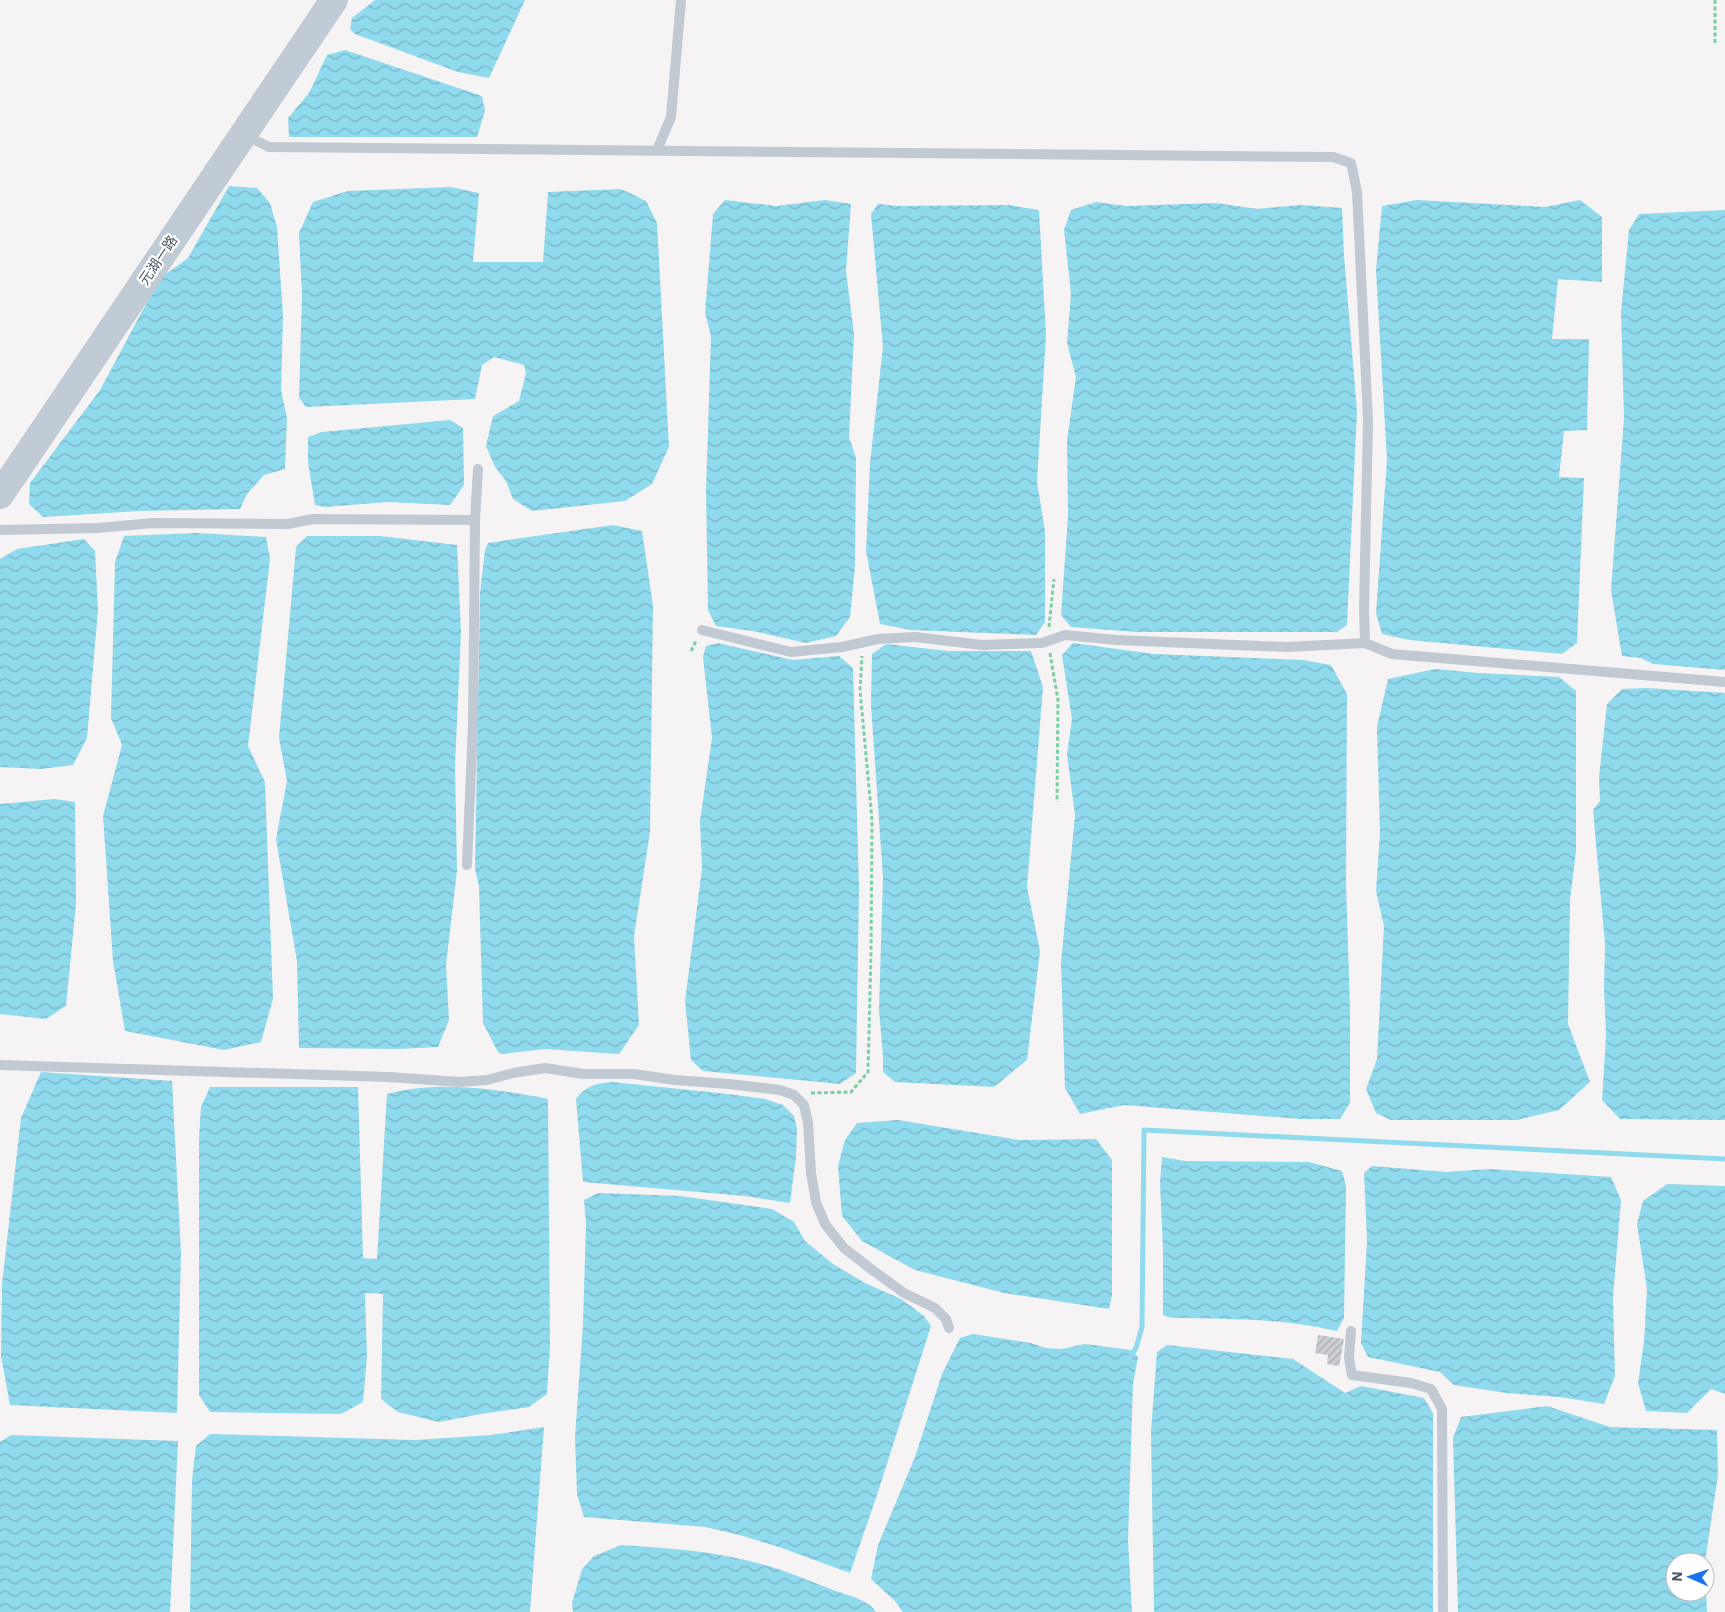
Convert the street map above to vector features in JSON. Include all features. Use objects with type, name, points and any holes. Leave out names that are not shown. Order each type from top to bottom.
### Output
[{"type":"main road","name":"元湖一路","points":[[0,495],[334,0]]},
{"type":"lane","points":[[657,150],[671,118],[681,0]]},
{"type":"lane","points":[[243,134],[268,147],[1333,157],[1351,163],[1357,192],[1368,420],[1365,643]]},
{"type":"lane","points":[[467,865],[473,725],[475,520],[478,468]]},
{"type":"lane","points":[[0,530],[98,528],[153,523],[288,524],[313,519],[475,520]]},
{"type":"lane","points":[[702,630],[792,652],[842,647],[878,639],[915,637],[982,645],[1042,643],[1066,635],[1116,640],[1287,646],[1365,643],[1392,654],[1725,682]]},
{"type":"lane","points":[[0,1065],[389,1077],[460,1082],[487,1080],[513,1073],[545,1068],[584,1074],[634,1074],[674,1080],[780,1090],[794,1095],[804,1105],[808,1123],[811,1173],[816,1202],[825,1224],[844,1248],[871,1269],[904,1293],[935,1308],[946,1319],[949,1328]]},
{"type":"lane","points":[[1351,1331],[1349,1358],[1352,1375],[1411,1383],[1431,1389],[1442,1409],[1443,1612]]},
{"type":"path","points":[[1715,0],[1715,43]]},
{"type":"path","points":[[1054,579],[1048,641],[1058,700],[1057,802]]},
{"type":"path","points":[[799,1100],[809,1093],[851,1092],[868,1072],[872,820],[860,690],[863,643]]},
{"type":"water","points":[[375,0],[525,0],[489,78],[458,72],[355,34],[350,29],[352,18]]},
{"type":"water","points":[[345,50],[482,96],[485,111],[477,137],[289,137],[288,118],[309,93],[327,55]]},
{"type":"water","points":[[229,186],[257,188],[270,203],[277,227],[283,316],[281,390],[287,418],[285,469],[264,475],[247,494],[240,509],[140,511],[43,517],[29,504],[30,483],[100,390],[160,278],[188,258]]},
{"type":"water","points":[[451,187],[479,193],[473,262],[543,262],[548,192],[621,189],[646,201],[657,223],[669,447],[652,484],[625,501],[532,511],[513,499],[506,481],[495,467],[486,446],[493,416],[519,401],[526,373],[524,365],[494,357],[482,365],[475,399],[306,407],[299,398],[302,295],[299,233],[313,202],[348,191]]},
{"type":"water","points":[[725,200],[776,206],[825,200],[851,204],[846,271],[854,334],[849,437],[856,458],[855,566],[850,617],[836,636],[806,643],[753,631],[716,626],[708,610],[706,491],[711,336],[705,313],[713,214]]},
{"type":"water","points":[[1417,200],[1545,207],[1580,200],[1602,217],[1602,282],[1558,279],[1552,339],[1589,339],[1587,430],[1564,431],[1559,477],[1584,478],[1577,643],[1562,654],[1409,640],[1382,634],[1376,613],[1387,460],[1376,270],[1382,206]]},
{"type":"water","points":[[1096,202],[1126,206],[1216,203],[1257,209],[1300,205],[1342,208],[1357,411],[1347,625],[1337,632],[1138,632],[1071,627],[1061,615],[1068,516],[1067,440],[1076,377],[1067,343],[1071,294],[1064,230],[1071,210]]},
{"type":"water","points":[[878,204],[899,206],[1009,205],[1039,210],[1046,335],[1037,482],[1045,531],[1045,622],[1036,635],[911,630],[880,624],[866,551],[870,463],[883,347],[871,214]]},
{"type":"water","points":[[1725,210],[1725,670],[1653,664],[1641,658],[1622,656],[1611,590],[1624,418],[1621,312],[1629,230],[1639,214]]},
{"type":"water","points":[[450,420],[463,428],[464,485],[450,505],[388,502],[325,507],[315,505],[308,462],[308,437],[322,432]]},
{"type":"water","points":[[613,525],[642,531],[653,606],[650,832],[634,936],[639,1025],[619,1054],[545,1049],[501,1054],[498,1052],[483,1023],[479,886],[475,869],[480,593],[485,550],[488,543]]},
{"type":"water","points":[[197,533],[266,537],[270,559],[248,746],[265,782],[273,999],[261,1042],[224,1050],[125,1031],[113,961],[103,816],[122,745],[111,718],[115,562],[124,536]]},
{"type":"water","points":[[307,536],[380,536],[457,545],[461,632],[455,766],[457,871],[446,965],[449,1020],[438,1047],[399,1049],[299,1048],[297,961],[276,839],[287,781],[279,738],[296,547]]},
{"type":"water","points":[[84,539],[95,551],[98,610],[87,738],[73,765],[41,769],[0,767],[0,559],[17,549]]},
{"type":"water","points":[[718,643],[793,660],[839,656],[853,668],[859,888],[856,1073],[840,1084],[703,1071],[691,1060],[685,1001],[702,869],[700,821],[712,738],[703,657],[706,646]]},
{"type":"water","points":[[1073,643],[1154,654],[1303,660],[1331,665],[1347,694],[1346,883],[1350,1009],[1350,1103],[1340,1119],[1301,1119],[1124,1105],[1080,1114],[1065,1088],[1061,963],[1075,815],[1067,754],[1072,719],[1062,655]]},
{"type":"water","points":[[886,644],[948,651],[1031,651],[1043,687],[1027,887],[1040,951],[1027,1060],[994,1087],[895,1082],[883,1072],[879,1010],[883,878],[871,705],[872,654]]},
{"type":"water","points":[[1435,669],[1559,677],[1576,691],[1576,851],[1570,900],[1568,1024],[1590,1082],[1559,1110],[1517,1120],[1391,1120],[1376,1113],[1366,1089],[1377,1059],[1384,926],[1376,891],[1380,833],[1377,727],[1388,679]]},
{"type":"water","points":[[1647,688],[1725,693],[1725,1120],[1620,1119],[1602,1100],[1606,1036],[1605,944],[1593,810],[1600,801],[1599,777],[1607,704],[1622,689]]},
{"type":"water","points":[[55,799],[75,802],[76,904],[66,1006],[46,1019],[0,1014],[0,804]]},
{"type":"water","points":[[41,1072],[172,1081],[181,1253],[177,1413],[10,1405],[1,1356],[2,1284],[21,1118]]},
{"type":"water","points":[[612,1082],[765,1099],[783,1105],[794,1116],[797,1129],[796,1157],[790,1203],[745,1196],[583,1182],[576,1099],[592,1086]]},
{"type":"water","points":[[210,1087],[358,1087],[363,1258],[377,1259],[387,1094],[426,1087],[447,1087],[489,1089],[548,1099],[550,1346],[547,1394],[529,1407],[439,1422],[398,1412],[381,1399],[383,1294],[365,1293],[367,1357],[363,1402],[341,1414],[210,1412],[199,1395],[199,1139],[201,1107]]},
{"type":"water","points":[[898,1120],[1019,1140],[1096,1139],[1112,1160],[1112,1295],[1109,1309],[1004,1293],[915,1270],[862,1241],[842,1216],[838,1166],[845,1140],[857,1123]]},
{"type":"water","points":[[1162,1157],[1185,1161],[1309,1162],[1342,1171],[1346,1186],[1344,1318],[1337,1331],[1275,1321],[1172,1318],[1163,1315],[1160,1183]]},
{"type":"water","points":[[1372,1166],[1446,1172],[1489,1169],[1611,1177],[1621,1200],[1613,1298],[1615,1376],[1604,1404],[1454,1385],[1440,1372],[1368,1357],[1361,1343],[1367,1241],[1364,1173]]},
{"type":"water","points":[[1667,1184],[1725,1186],[1725,1394],[1711,1389],[1687,1413],[1646,1411],[1638,1383],[1644,1342],[1647,1289],[1637,1224],[1643,1201]]},
{"type":"water","points":[[598,1193],[680,1196],[772,1209],[794,1222],[805,1241],[833,1264],[865,1283],[901,1299],[924,1316],[931,1326],[850,1573],[779,1547],[705,1527],[584,1517],[577,1494],[575,1437],[583,1324],[586,1224],[584,1200]]},
{"type":"water","points":[[973,1334],[1031,1343],[1045,1348],[1062,1349],[1085,1344],[1131,1350],[1138,1357],[1133,1384],[1128,1540],[1132,1612],[903,1612],[895,1601],[871,1579],[878,1545],[915,1457],[942,1374],[960,1338]]},
{"type":"water","points":[[1167,1345],[1293,1359],[1345,1393],[1361,1386],[1424,1398],[1433,1413],[1433,1612],[1154,1612],[1151,1431],[1157,1352]]},
{"type":"water","points":[[1547,1406],[1610,1427],[1717,1430],[1718,1475],[1706,1552],[1665,1552],[1665,1602],[1707,1602],[1707,1612],[1458,1612],[1453,1438],[1461,1417]]},
{"type":"water","points":[[544,1427],[530,1612],[190,1612],[192,1480],[196,1446],[210,1434],[415,1440],[491,1435]]},
{"type":"water","points":[[11,1435],[178,1441],[170,1612],[0,1612],[0,1442]]},
{"type":"water","points":[[621,1545],[709,1553],[761,1564],[788,1572],[856,1598],[868,1604],[876,1612],[573,1612],[572,1603],[582,1569],[594,1556]]},
{"type":"building","points":[[1318,1335],[1344,1339],[1339,1366],[1327,1364],[1328,1355],[1315,1353]]},
{"type":"waterway","points":[[1130,1357],[1136,1348],[1142,1327],[1144,1130],[1725,1159]]}]
